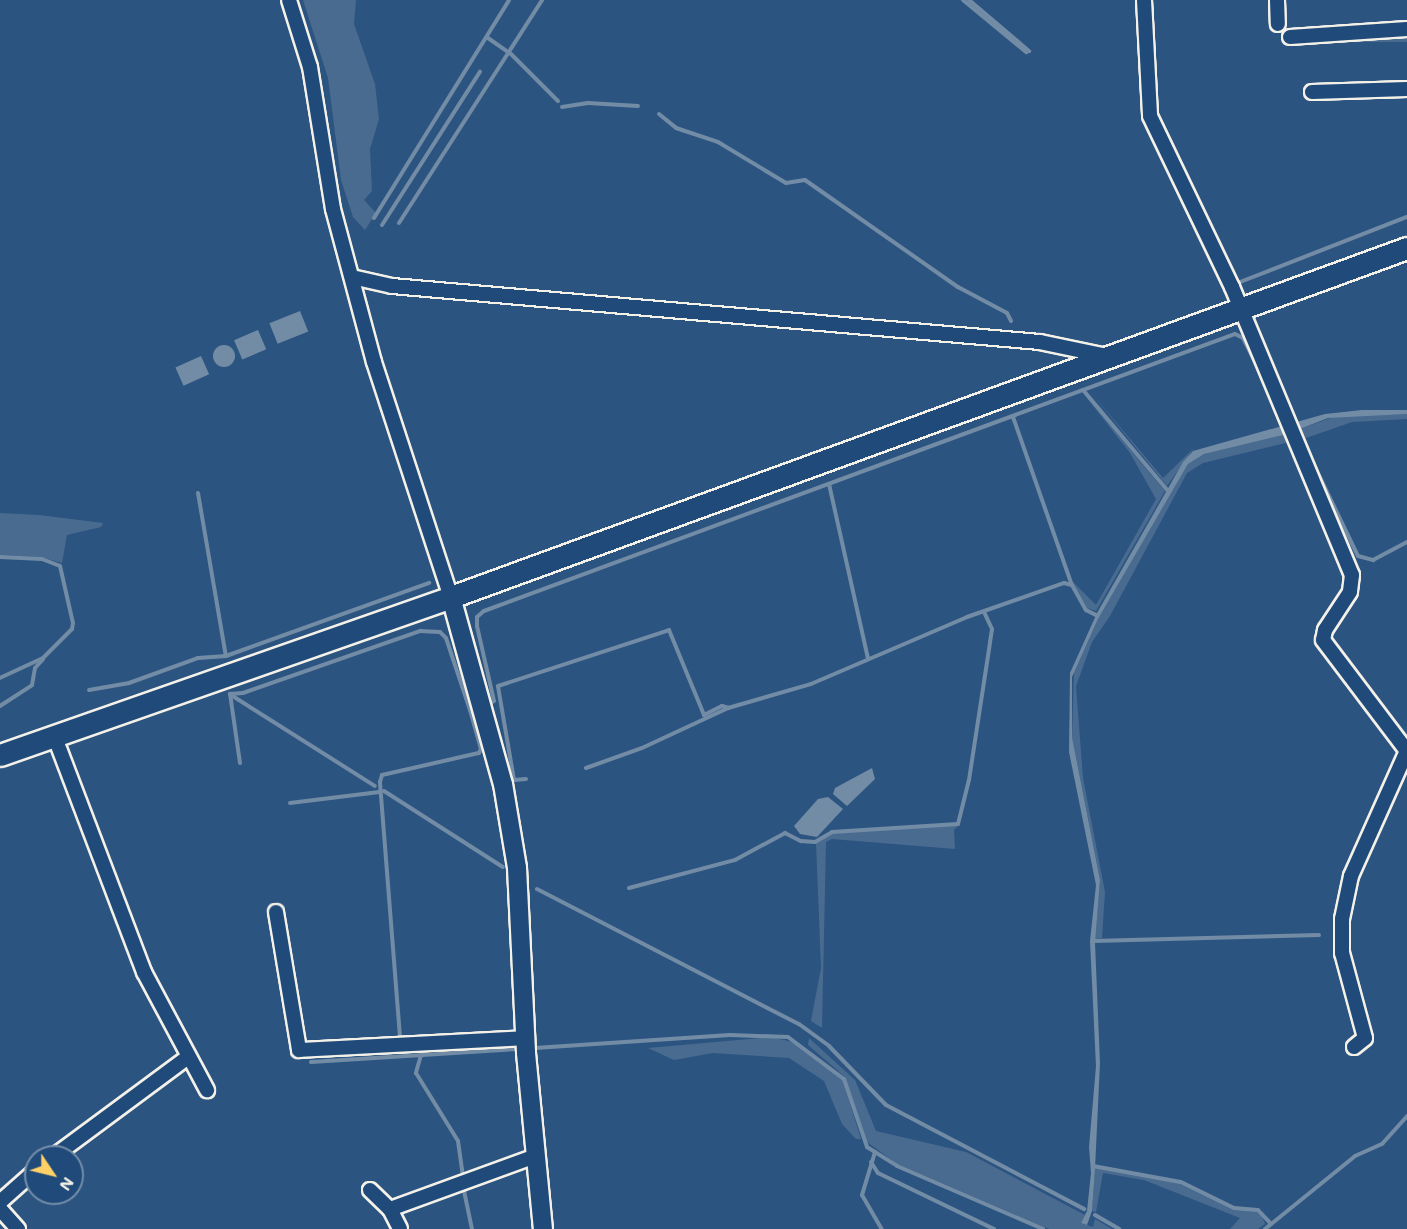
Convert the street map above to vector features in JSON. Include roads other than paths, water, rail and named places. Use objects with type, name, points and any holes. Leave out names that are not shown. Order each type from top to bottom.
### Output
[{"type":"main road","points":[[0,755],[451,597],[1407,248]]},
{"type":"street","points":[[289,0],[310,67],[333,209],[381,383],[451,597],[505,795],[519,883],[526,1038],[543,1229]]},
{"type":"street","points":[[1144,0],[1150,116],[1232,287],[1238,309],[1352,574],[1350,592],[1325,630],[1323,640],[1407,751],[1351,876],[1342,919],[1342,953],[1365,1038],[1354,1047]]},
{"type":"street","points":[[1277,0],[1278,24]]},
{"type":"street","points":[[1290,37],[1407,29]]},
{"type":"street","points":[[1312,92],[1407,89]]},
{"type":"street","points":[[352,277],[392,286],[1040,342],[1109,357]]},
{"type":"street","points":[[54,735],[135,950],[187,1058],[207,1090]]},
{"type":"street","points":[[276,912],[299,1050],[526,1038]]},
{"type":"street","points":[[68,1145],[187,1058]]},
{"type":"street","points":[[390,1209],[536,1156]]},
{"type":"street","points":[[0,1202],[24,1181]]},
{"type":"street","points":[[370,1190],[390,1209],[400,1229]]},
{"type":"street","points":[[0,1209],[18,1229]]},
{"type":"waterway","points":[[374,218],[509,0]]},
{"type":"waterway","points":[[399,223],[542,0]]},
{"type":"waterway","points":[[963,0],[1026,52]]},
{"type":"waterway","points":[[969,0],[1029,51]]},
{"type":"waterway","points":[[488,38],[512,55],[558,101]]},
{"type":"waterway","points":[[382,225],[480,72]]},
{"type":"waterway","points":[[562,107],[588,103],[638,106]]},
{"type":"waterway","points":[[659,114],[676,128],[718,142],[786,183],[805,180],[958,287],[1007,313],[1011,321]]},
{"type":"waterway","points":[[1240,282],[1407,217]]},
{"type":"waterway","points":[[487,705],[494,701],[477,626],[477,617],[484,611],[1235,334],[1243,338],[1264,380]]},
{"type":"waterway","points":[[1083,390],[1169,492]]},
{"type":"waterway","points":[[1013,417],[1071,583]]},
{"type":"waterway","points":[[1304,444],[1358,556],[1373,560],[1407,542]]},
{"type":"waterway","points":[[829,484],[868,658]]},
{"type":"waterway","points":[[198,493],[226,656]]},
{"type":"waterway","points":[[0,557],[42,559],[60,566],[73,623],[72,629],[43,658],[0,678]]},
{"type":"waterway","points":[[89,690],[129,683],[198,658],[226,656],[429,583]]},
{"type":"waterway","points":[[586,768],[642,748],[728,708],[811,684],[967,617],[1064,583],[1072,585],[1086,610],[1098,616]]},
{"type":"waterway","points":[[629,888],[735,860],[785,833],[801,841],[815,842],[832,832],[958,824],[969,780],[992,629],[985,614]]},
{"type":"waterway","points":[[526,779],[514,780],[498,686],[669,630],[704,715],[722,706],[729,708]]},
{"type":"waterway","points":[[240,763],[230,694],[243,693],[420,631],[440,632],[446,638],[470,710]]},
{"type":"waterway","points":[[0,706],[32,685],[35,668],[43,659]]},
{"type":"waterway","points":[[231,695],[375,786]]},
{"type":"waterway","points":[[400,1037],[380,782],[382,775],[479,753],[481,749],[470,710],[478,708]]},
{"type":"waterway","points":[[384,791],[503,867]]},
{"type":"waterway","points":[[290,803],[379,792]]},
{"type":"waterway","points":[[537,889],[799,1024],[829,1046],[886,1105],[1084,1209]]},
{"type":"waterway","points":[[1093,941],[1319,935]]},
{"type":"waterway","points":[[535,1048],[730,1035],[788,1037],[844,1079],[867,1147],[897,1166],[1043,1229]]},
{"type":"waterway","points":[[311,1062],[516,1049]]},
{"type":"waterway","points":[[421,1055],[416,1073],[458,1141],[463,1178]]},
{"type":"waterway","points":[[1265,1229],[1355,1156],[1382,1144],[1407,1116]]},
{"type":"waterway","points":[[875,1152],[862,1195],[882,1229]]},
{"type":"waterway","points":[[871,1162],[878,1173],[994,1229]]},
{"type":"waterway","points":[[1093,1166],[1181,1182],[1234,1208],[1258,1210],[1271,1224]]},
{"type":"waterway","points":[[463,1186],[472,1229]]},
{"type":"waterway","points":[[1095,1215],[1119,1229]]}]
